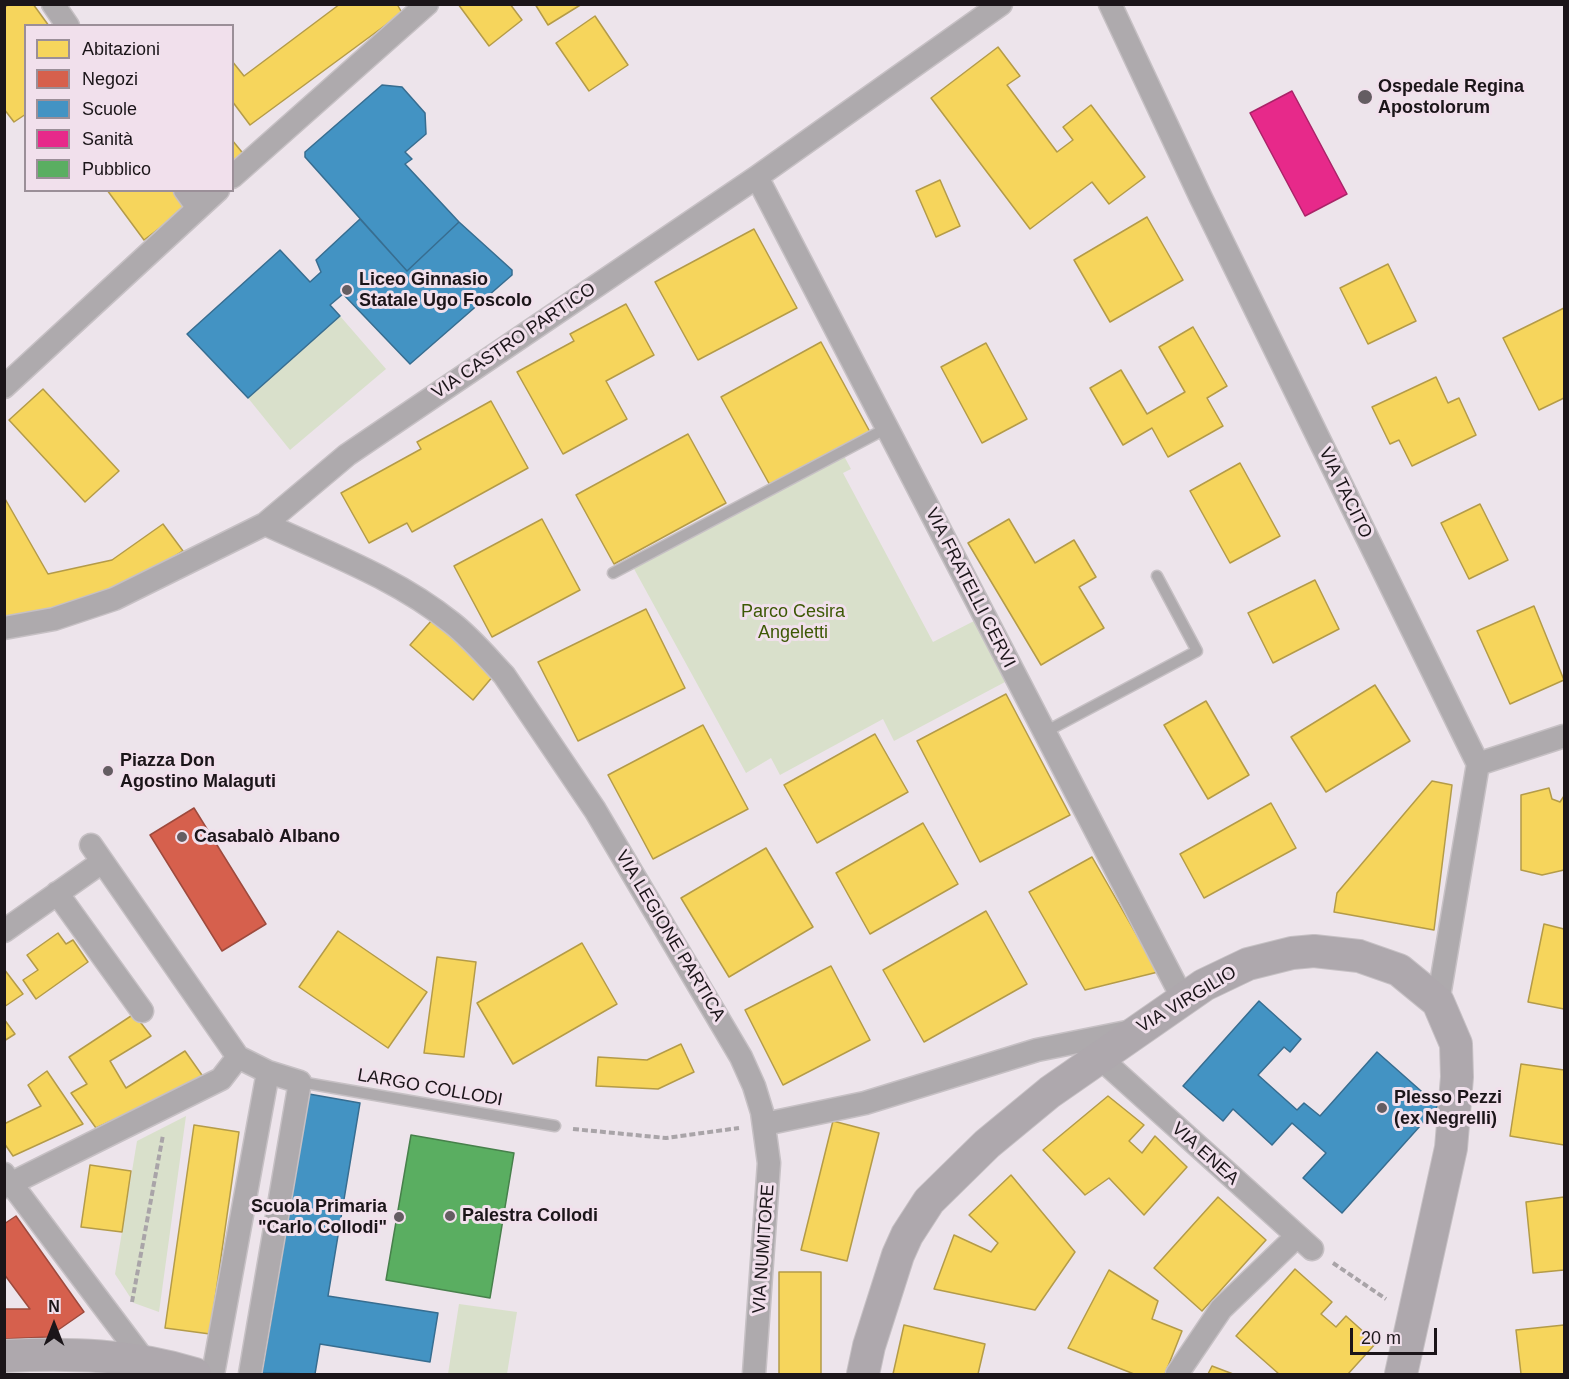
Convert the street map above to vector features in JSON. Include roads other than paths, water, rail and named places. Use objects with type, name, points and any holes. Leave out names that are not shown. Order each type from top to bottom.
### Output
[{"type":"street","points":[[53,4],[67,24]]},
{"type":"street","points":[[234,175],[427,4]]},
{"type":"street","name":"VIA CASTRO PARTICO","points":[[4,628],[54,619],[114,599],[265,524],[347,455],[757,177],[1001,4]]},
{"type":"street","name":"VIA TACITO","points":[[1110,4],[1206,209],[1478,764]]},
{"type":"street","name":"VIA FRATELLI CERVI","points":[[757,177],[1183,999]]},
{"type":"street","points":[[4,387],[191,199],[212,192]]},
{"type":"street","name":"VIA LEGIONE PARTICA","points":[[265,524],[365,571],[422,602],[469,638],[504,675],[595,810],[741,1057],[754,1086],[765,1124]]},
{"type":"street","points":[[1438,1002],[1478,764],[1564,736]]},
{"type":"street","points":[[4,931],[57,893],[96,854],[238,1058],[268,1072],[300,1082],[250,1374]]},
{"type":"street","points":[[57,893],[142,1011]]},
{"type":"street","name":"VIA VIRGILIO","points":[[863,1374],[868,1346],[898,1255],[925,1206],[1018,1117],[1136,1030],[1183,999],[1248,964],[1281,955],[1314,951],[1359,956],[1399,970],[1438,1002],[1456,1044],[1455,1112],[1447,1166],[1401,1374]]},
{"type":"street","points":[[765,1124],[865,1103],[1003,1059],[1136,1030]]},
{"type":"street","name":"VIA ENEA","points":[[1099,1057],[1311,1248],[1221,1309],[1177,1374]]},
{"type":"street","points":[[144,1360],[7,1181],[221,1079],[238,1058]]},
{"type":"street","points":[[213,1374],[268,1072]]},
{"type":"street","name":"VIA NUMITORE","points":[[754,1374],[769,1185],[765,1124]]},
{"type":"street","points":[[4,1356],[73,1354],[144,1360],[195,1374]]},
{"type":"lane","points":[[613,573],[887,428]]},
{"type":"lane","points":[[1045,732],[1197,651],[1157,576]]},
{"type":"lane","name":"LARGO COLLODI","points":[[300,1082],[555,1126]]},
{"type":"place","name":"Ospedale Regina Apostolorum","points":[[1365,97]]},
{"type":"place","name":"Liceo Ginnasio Statale Ugo Foscolo","points":[[347,290]]},
{"type":"place","name":"Piazza Don Agostino Malaguti","points":[[108,771]]},
{"type":"place","name":"Casabalò Albano","points":[[182,837]]},
{"type":"place","name":"Plesso Pezzi (ex Negrelli)","points":[[1382,1108]]},
{"type":"place","name":"Palestra Collodi","points":[[450,1216]]},
{"type":"place","name":"Scuola Primaria \"Carlo Collodi\"","points":[[399,1217]]},
{"type":"park label","name":"Parco Cesira Angeletti","points":[[793,622]]}]
